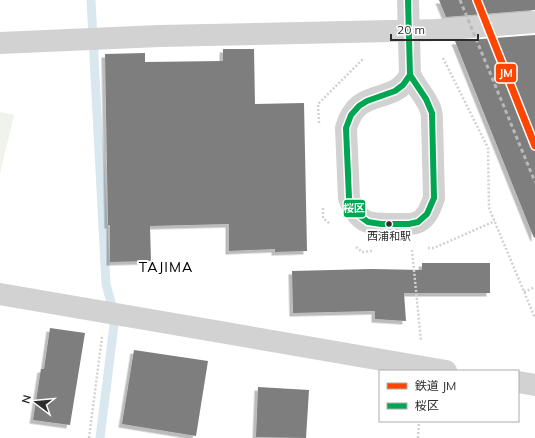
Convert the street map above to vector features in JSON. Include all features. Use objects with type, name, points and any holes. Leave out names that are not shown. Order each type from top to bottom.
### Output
[{"type":"street","points":[[408,0],[410,75],[415,86],[424,97],[430,109],[432,121],[434,198],[431,208],[425,217],[419,222],[411,224],[375,224],[366,222],[358,216],[352,207],[349,198],[346,128],[349,118],[361,104],[370,99],[392,93],[399,89],[406,83],[410,75]]},
{"type":"street","points":[[0,44],[158,36],[437,30],[535,22]]},
{"type":"street","points":[[0,294],[440,370]]},
{"type":"street","points":[[519,382],[535,385]]},
{"type":"path","points":[[443,58],[488,148],[489,208],[535,318]]},
{"type":"path","points":[[412,248],[423,367]]},
{"type":"path","points":[[524,292],[535,287]]},
{"type":"path","points":[[88,438],[103,332],[99,311]]},
{"type":"path","points":[[418,438],[420,422]]},
{"type":"shaded area","points":[[0,112],[14,115],[0,174]]},
{"type":"building","points":[[439,0],[535,0],[535,10],[446,17]]},
{"type":"building","points":[[535,35],[535,237],[534,238],[455,41]]},
{"type":"building","points":[[223,49],[254,49],[255,104],[304,103],[307,251],[275,252],[275,249],[229,251],[229,224],[150,226],[151,261],[110,262],[105,54],[145,53],[145,62],[223,61]]},
{"type":"building","points":[[422,263],[490,263],[490,293],[404,293],[406,321],[375,319],[375,311],[293,313],[292,271],[372,269],[422,270]]},
{"type":"building","points":[[50,328],[85,333],[70,425],[33,420],[41,369],[44,369]]},
{"type":"building","points":[[134,350],[208,361],[196,436],[122,424]]},
{"type":"building","points":[[258,387],[309,390],[306,438],[256,437]]},
{"type":"waterway","points":[[91,0],[106,284],[115,317],[100,438]]},
{"type":"railway","points":[[460,0],[535,182]]},
{"type":"rail line","name":"JM","points":[[477,0],[535,146]]},
{"type":"transit line","name":"桜区","points":[[408,0],[410,75]]},
{"type":"transit line","name":"桜区","points":[[410,75],[426,99],[432,113],[434,198],[427,214],[418,222],[409,224],[381,224],[368,222],[357,214],[349,198],[346,128],[351,115],[359,106],[367,101],[395,91],[403,85],[410,75]]},
{"type":"place","name":"西浦和駅","points":[[389,224]]},
{"type":"district","name":"TAJIMA","points":[[166,267]]}]
